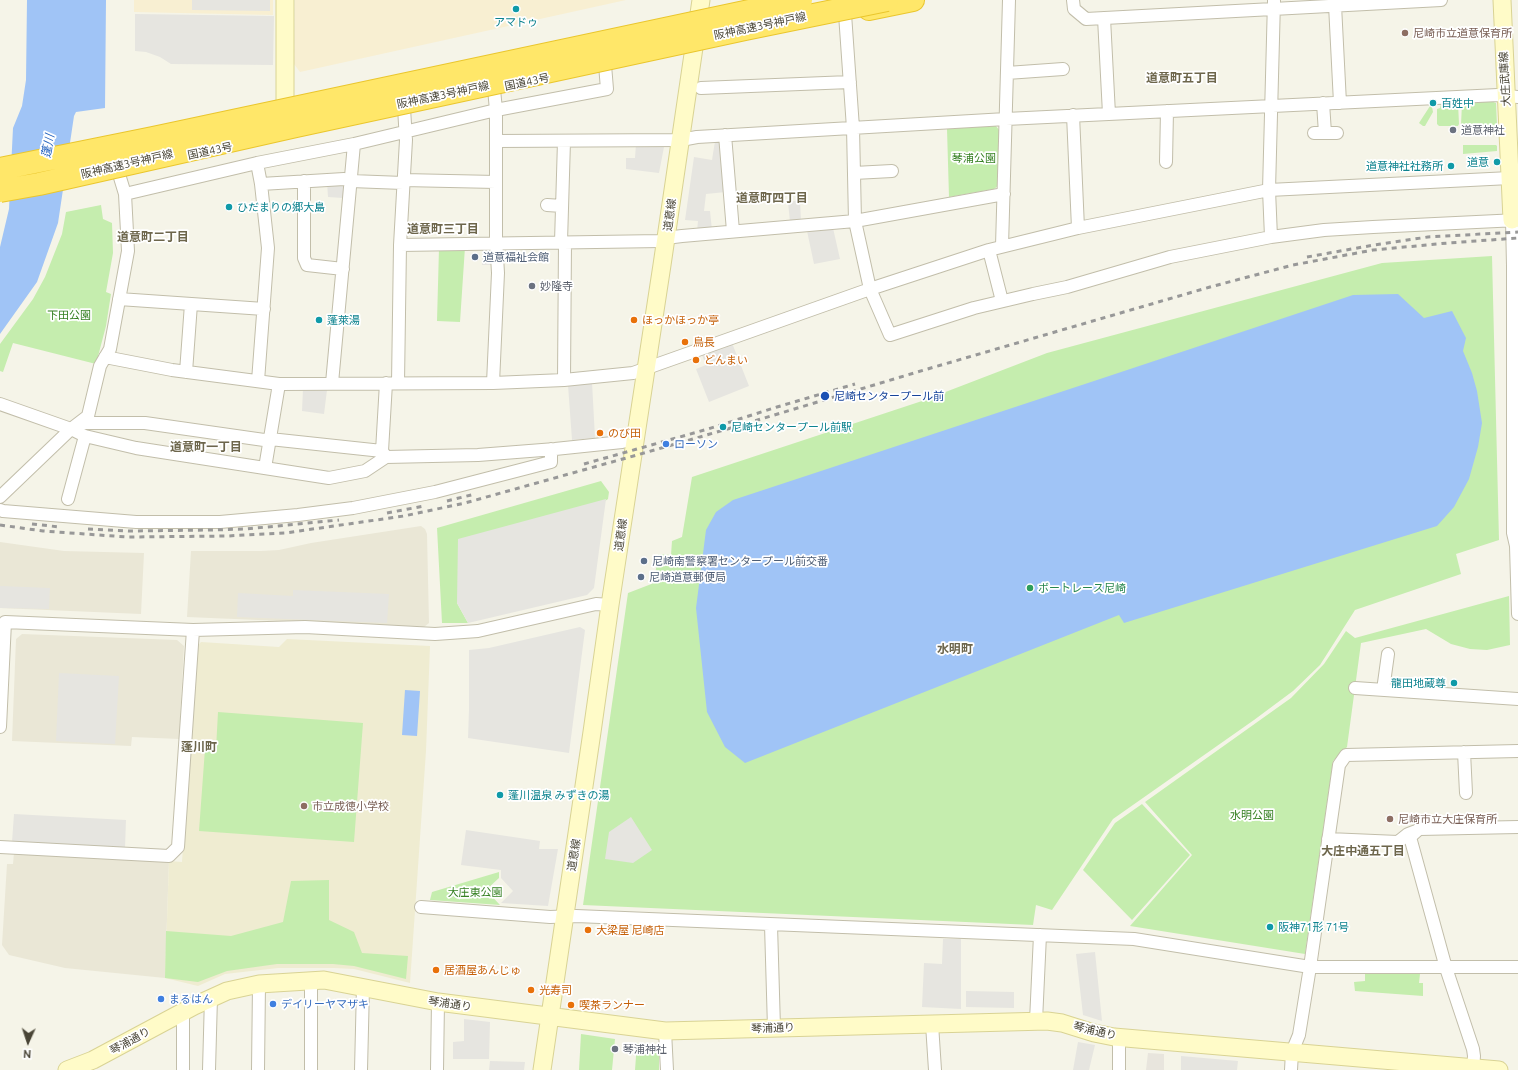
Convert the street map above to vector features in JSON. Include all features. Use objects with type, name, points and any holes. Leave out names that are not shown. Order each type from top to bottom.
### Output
[{"type":"highway","name":"阪神高速3号神戸線","points":[[2,165],[153,138],[801,0]]},
{"type":"highway","name":"阪神高速3号神戸線","points":[[0,191],[39,184],[296,126],[887,0]]},
{"type":"highway","name":"国道43号","points":[[0,198],[404,108],[495,100],[606,65],[913,0]]},
{"type":"highway","points":[[2,165],[82,146],[285,104],[700,8],[770,1]]},
{"type":"street","points":[[285,104],[286,0]]},
{"type":"street","points":[[1002,246],[1009,0]]},
{"type":"street","points":[[1073,0],[1074,9],[1086,19],[1274,4],[1335,5],[1441,0]]},
{"type":"street","name":"大庄武庫線","points":[[1502,0],[1512,96],[1510,178],[1515,220],[1516,255],[1516,451],[1513,533],[1517,546],[1518,614]]},
{"type":"street","points":[[1271,237],[1269,190],[1274,4]]},
{"type":"street","points":[[1335,5],[1340,102]]},
{"type":"street","name":"道意線","points":[[542,1070],[645,369],[696,46],[700,8]]},
{"type":"street","points":[[845,14],[853,128],[855,221],[870,290],[890,335],[974,308],[1067,287],[1170,257],[1271,237],[1352,228],[1515,220]]},
{"type":"street","points":[[1104,18],[1109,114]]},
{"type":"street","points":[[1007,73],[1063,69]]},
{"type":"street","points":[[701,88],[850,82]]},
{"type":"street","points":[[496,141],[564,142],[681,140],[1006,119],[1340,102],[1498,95],[1512,96]]},
{"type":"street","points":[[125,194],[257,163],[354,144],[405,132],[495,100],[498,273],[492,383]]},
{"type":"street","points":[[1324,103],[1326,133]]},
{"type":"street","points":[[398,383],[400,245],[405,132],[404,108]]},
{"type":"street","points":[[1166,162],[1167,111]]},
{"type":"street","points":[[1073,116],[1078,228]]},
{"type":"street","points":[[725,136],[733,231]]},
{"type":"street","points":[[564,142],[562,206],[564,380]]},
{"type":"street","points":[[332,383],[354,144]]},
{"type":"street","points":[[257,163],[261,184],[268,248],[258,381]]},
{"type":"street","points":[[0,498],[75,426],[88,416],[100,366],[110,349],[128,251],[125,194],[118,171]]},
{"type":"street","points":[[854,173],[892,171]]},
{"type":"street","points":[[105,357],[186,372],[279,384],[492,383],[564,380],[633,373],[661,362],[989,250],[1078,228],[1269,190],[1510,178]]},
{"type":"street","points":[[261,184],[344,179],[351,181],[496,182]]},
{"type":"street","points":[[304,181],[304,258],[307,266],[343,269]]},
{"type":"street","points":[[400,245],[661,241],[666,238],[733,231],[855,221],[1004,194]]},
{"type":"street","points":[[547,205],[562,206]]},
{"type":"street","points":[[989,250],[1002,301]]},
{"type":"street","points":[[119,299],[264,309]]},
{"type":"street","points":[[186,372],[191,304]]},
{"type":"street","points":[[75,426],[85,436],[136,448],[329,478],[365,471],[384,454],[386,383]]},
{"type":"street","points":[[266,468],[279,384]]},
{"type":"street","points":[[0,404],[75,426],[145,423],[264,440],[270,439],[384,454],[478,455],[622,442],[636,438]]},
{"type":"street","points":[[68,499],[85,436]]},
{"type":"street","points":[[0,510],[136,522],[220,522],[298,515],[353,508],[435,492],[551,462],[551,449]]},
{"type":"street","points":[[0,727],[5,622],[193,630],[305,628],[435,634],[478,631],[596,604],[610,605]]},
{"type":"street","points":[[0,847],[169,856],[178,847],[193,630]]},
{"type":"street","points":[[1383,690],[1388,654]]},
{"type":"street","points":[[1355,688],[1518,699]]},
{"type":"street","points":[[1291,1070],[1292,1052],[1299,1035],[1310,967],[1339,765],[1346,755],[1518,751]]},
{"type":"street","points":[[1464,752],[1466,792]]},
{"type":"street","points":[[1328,839],[1398,842],[1408,834],[1418,829],[1518,827]]},
{"type":"street","points":[[1418,829],[1410,837],[1446,968],[1473,1049],[1473,1068]]},
{"type":"street","points":[[421,907],[564,917],[576,916],[771,925],[1134,938],[1310,967],[1518,967]]},
{"type":"street","points":[[771,925],[774,1028]]},
{"type":"street","points":[[1036,1021],[1040,935]]},
{"type":"street","points":[[311,980],[311,1070]]},
{"type":"street","name":"琴浦通り","points":[[67,1070],[88,1067],[183,1012],[211,997],[234,988],[259,984],[311,980],[333,981],[409,998],[665,1031],[1052,1021],[1104,1035],[1120,1037],[1499,1070]]},
{"type":"street","points":[[258,1070],[259,984]]},
{"type":"street","points":[[361,1070],[363,988]]},
{"type":"street","points":[[209,1070],[211,997]]},
{"type":"street","points":[[437,1070],[438,1002]]},
{"type":"street","points":[[183,1012],[183,1070]]},
{"type":"street","points":[[932,1024],[934,1070]]},
{"type":"street","points":[[665,1031],[667,1070]]},
{"type":"street","points":[[1119,1070],[1120,1037]]},
{"type":"shaded area","points":[[134,0],[273,0],[273,15],[134,12]]},
{"type":"shaded area","points":[[192,0],[270,0],[270,11],[192,10]]},
{"type":"shaded area","name":"アマドゥ","points":[[295,0],[626,0],[300,72],[294,64]]},
{"type":"shaded area","points":[[135,14],[274,16],[273,65],[171,64],[160,57],[146,52],[135,51]]},
{"type":"shaded area","points":[[715,141],[723,141],[726,192],[706,194],[704,211],[710,211],[712,230],[697,231],[698,221],[685,220],[694,157],[712,160]]},
{"type":"shaded area","points":[[636,144],[661,144],[664,147],[659,173],[626,169],[626,158],[635,158]]},
{"type":"shaded area","points":[[327,182],[344,185],[343,198],[328,197]]},
{"type":"shaded area","points":[[800,200],[801,221],[790,222],[788,202]]},
{"type":"shaded area","points":[[833,228],[840,259],[814,264],[807,231]]},
{"type":"shaded area","points":[[482,249],[488,249],[492,253],[491,265],[482,265]]},
{"type":"shaded area","points":[[732,343],[749,386],[709,402],[696,369],[706,365],[702,355]]},
{"type":"shaded area","points":[[592,382],[595,438],[572,440],[568,385]]},
{"type":"shaded area","points":[[303,389],[327,390],[324,414],[302,411]]},
{"type":"shaded area","points":[[606,499],[594,588],[587,595],[468,623],[457,603],[458,539]]},
{"type":"shaded area","points":[[421,526],[425,529],[427,534],[429,623],[424,627],[187,617],[191,551],[279,550],[311,543]]},
{"type":"shaded area","points":[[0,542],[64,551],[144,553],[141,614],[0,608]]},
{"type":"shaded area","points":[[0,586],[50,588],[49,609],[0,608]]},
{"type":"shaded area","points":[[293,590],[389,594],[387,623],[237,617],[238,593],[293,596]]},
{"type":"shaded area","points":[[580,627],[585,630],[569,753],[468,738],[469,650],[489,648]]},
{"type":"shaded area","points":[[22,634],[177,640],[184,646],[179,739],[132,737],[131,746],[12,741],[16,639]]},
{"type":"shaded area","name":"市立成徳小学校","points":[[287,639],[430,646],[426,751],[410,983],[354,969],[334,968],[278,968],[225,974],[198,986],[165,978],[169,861],[182,862],[196,648],[201,642],[279,647]]},
{"type":"shaded area","points":[[59,673],[119,676],[115,744],[56,741]]},
{"type":"shaded area","points":[[14,814],[126,820],[125,848],[12,842]]},
{"type":"shaded area","points":[[631,817],[652,850],[633,863],[605,859],[609,832]]},
{"type":"shaded area","points":[[466,830],[540,841],[539,849],[558,849],[548,906],[501,903],[513,891],[501,878],[501,870],[461,865]]},
{"type":"shaded area","points":[[14,853],[169,861],[165,978],[65,968],[9,955],[2,945],[7,864],[13,864]]},
{"type":"shaded area","points":[[943,939],[961,939],[961,1009],[922,1007],[924,963],[942,964]]},
{"type":"shaded area","points":[[1095,952],[1102,1021],[1083,1015],[1076,954]]},
{"type":"shaded area","points":[[966,991],[1014,992],[1014,1008],[966,1007]]},
{"type":"shaded area","points":[[464,1019],[490,1022],[489,1059],[453,1059],[453,1042],[464,1041]]},
{"type":"shaded area","points":[[1078,1042],[1095,1045],[1089,1070],[1073,1070]]},
{"type":"shaded area","points":[[1148,1053],[1164,1054],[1164,1070],[1146,1070]]},
{"type":"shaded area","points":[[1181,1056],[1238,1061],[1237,1070],[1181,1070]]},
{"type":"shaded area","points":[[490,1061],[525,1062],[524,1070],[489,1070]]},
{"type":"green space","points":[[1491,101],[1496,103],[1497,125],[1461,125],[1462,103]]},
{"type":"green space","points":[[1458,103],[1458,126],[1439,126],[1437,124],[1437,109],[1440,108],[1441,104]]},
{"type":"green space","points":[[1430,106],[1432,107],[1433,112],[1425,126],[1423,126],[1419,123]]},
{"type":"green space","name":"琴浦公園","points":[[995,125],[1000,131],[999,185],[994,189],[949,197],[947,129]]},
{"type":"green space","points":[[1463,145],[1496,145],[1497,151],[1463,154]]},
{"type":"green space","name":"下田公園","points":[[101,205],[103,219],[112,223],[113,253],[106,292],[111,294],[106,326],[96,364],[13,343],[3,372],[0,371],[0,344],[33,299],[45,277],[62,234],[66,212]]},
{"type":"green space","points":[[465,247],[460,322],[437,321],[439,248]]},
{"type":"green space","name":"ボートレース尼崎","points":[[1492,256],[1499,540],[1456,554],[1461,574],[1355,610],[1320,665],[1293,691],[1113,819],[1052,910],[1036,905],[1033,925],[583,905],[628,593],[654,583],[658,554],[671,555],[672,541],[682,537],[692,477],[922,401],[1047,353],[1382,263]]},
{"type":"green space","points":[[601,481],[609,492],[608,499],[457,603],[468,623],[442,623],[437,528]]},
{"type":"green space","name":"水明公園","points":[[1509,596],[1510,645],[1487,650],[1470,649],[1451,644],[1426,629],[1361,643],[1347,747],[1333,761],[1305,954],[1130,926],[1192,855],[1145,802],[1291,698],[1324,664],[1346,631],[1355,638]]},
{"type":"green space","points":[[218,712],[363,723],[354,842],[199,831],[205,749],[216,749]]},
{"type":"green space","points":[[1142,804],[1190,855],[1132,920],[1083,870],[1115,823]]},
{"type":"green space","name":"大庄東公園","points":[[499,872],[499,878],[486,890],[500,905],[430,900],[432,892]]},
{"type":"green space","points":[[329,880],[329,920],[354,932],[362,953],[408,956],[406,979],[354,966],[333,964],[277,964],[227,971],[198,982],[165,978],[166,931],[231,936],[283,922],[291,881]]},
{"type":"green space","points":[[1365,973],[1420,974],[1419,983],[1423,983],[1423,996],[1355,991],[1354,982],[1365,981]]},
{"type":"green space","points":[[581,1034],[615,1039],[612,1070],[579,1070]]},
{"type":"green space","points":[[637,1043],[650,1045],[650,1052],[659,1053],[659,1070],[635,1070]]},
{"type":"water","name":"蓬川","points":[[27,0],[106,0],[105,108],[76,112],[74,116],[58,223],[37,282],[0,334],[0,247],[9,209],[13,128],[22,106],[26,80]]},
{"type":"water","points":[[1398,294],[1424,318],[1452,311],[1466,338],[1463,351],[1472,373],[1477,391],[1482,423],[1478,447],[1469,479],[1454,507],[1437,526],[1124,623],[1119,615],[745,763],[725,747],[707,712],[696,608],[706,530],[716,512],[733,500],[1353,295]]},
{"type":"water","points":[[405,690],[420,691],[417,736],[402,735]]},
{"type":"railway","points":[[1307,257],[1428,237],[1518,232]]},
{"type":"railway","points":[[0,525],[43,531],[127,537],[227,536],[285,533],[404,516],[465,503],[637,455],[1210,287],[1293,265],[1373,250],[1518,238]]},
{"type":"railway","points":[[584,464],[708,429],[855,384]]},
{"type":"railway","points":[[447,501],[475,494]]},
{"type":"railway","points":[[387,513],[424,506]]},
{"type":"railway","points":[[88,529],[129,531],[246,529],[339,520]]},
{"type":"railway","points":[[32,524],[60,527]]},
{"type":"place","name":"アマドゥ","points":[[516,9]]},
{"type":"place","name":"尼崎市立道意保育所","points":[[1405,33]]},
{"type":"place","name":"百姓中","points":[[1433,103]]},
{"type":"place","name":"道意神社","points":[[1453,130]]},
{"type":"place","name":"道意","points":[[1497,162]]},
{"type":"place","name":"道意神社社務所","points":[[1451,166]]},
{"type":"place","name":"ひだまりの郷大島","points":[[229,207]]},
{"type":"place","name":"道意福祉会館","points":[[475,257]]},
{"type":"place","name":"妙隆寺","points":[[532,286]]},
{"type":"place","name":"蓬萊湯","points":[[319,320]]},
{"type":"place","name":"ほっかほっか亭","points":[[634,320]]},
{"type":"place","name":"鳥長","points":[[685,342]]},
{"type":"place","name":"どんまい","points":[[696,360]]},
{"type":"place","name":"尼崎センタープール前","points":[[825,396]]},
{"type":"place","name":"尼崎センタープール前駅","points":[[723,427]]},
{"type":"place","name":"のび田","points":[[600,433]]},
{"type":"place","name":"ローソン","points":[[666,444]]},
{"type":"place","name":"尼崎南警察署センタープール前交番","points":[[644,561]]},
{"type":"place","name":"尼崎道意郵便局","points":[[641,577]]},
{"type":"place","name":"ボートレース尼崎","points":[[1030,588]]},
{"type":"place","name":"龍田地蔵尊","points":[[1454,683]]},
{"type":"place","name":"蓬川温泉 みずきの湯","points":[[500,795]]},
{"type":"place","name":"市立成徳小学校","points":[[304,806]]},
{"type":"place","name":"尼崎市立大庄保育所","points":[[1390,819]]},
{"type":"place","name":"阪神71形 71号","points":[[1270,927]]},
{"type":"place","name":"大梁屋 尼崎店","points":[[588,930]]},
{"type":"place","name":"居酒屋あんじゅ","points":[[436,970]]},
{"type":"place","name":"光寿司","points":[[531,990]]},
{"type":"place","name":"まるはん","points":[[161,999]]},
{"type":"place","name":"デイリーヤマザキ","points":[[273,1004]]},
{"type":"place","name":"喫茶ランナー","points":[[571,1005]]},
{"type":"place","name":"琴浦神社","points":[[615,1049]]},
{"type":"district","name":"道意町五丁目","points":[[1182,78]]},
{"type":"district","name":"道意町四丁目","points":[[772,198]]},
{"type":"district","name":"道意町三丁目","points":[[443,229]]},
{"type":"district","name":"道意町二丁目","points":[[153,237]]},
{"type":"district","name":"道意町一丁目","points":[[206,447]]},
{"type":"district","name":"水明町","points":[[955,649]]},
{"type":"district","name":"蓬川町","points":[[199,747]]},
{"type":"district","name":"大庄中通五丁目","points":[[1363,851]]}]
